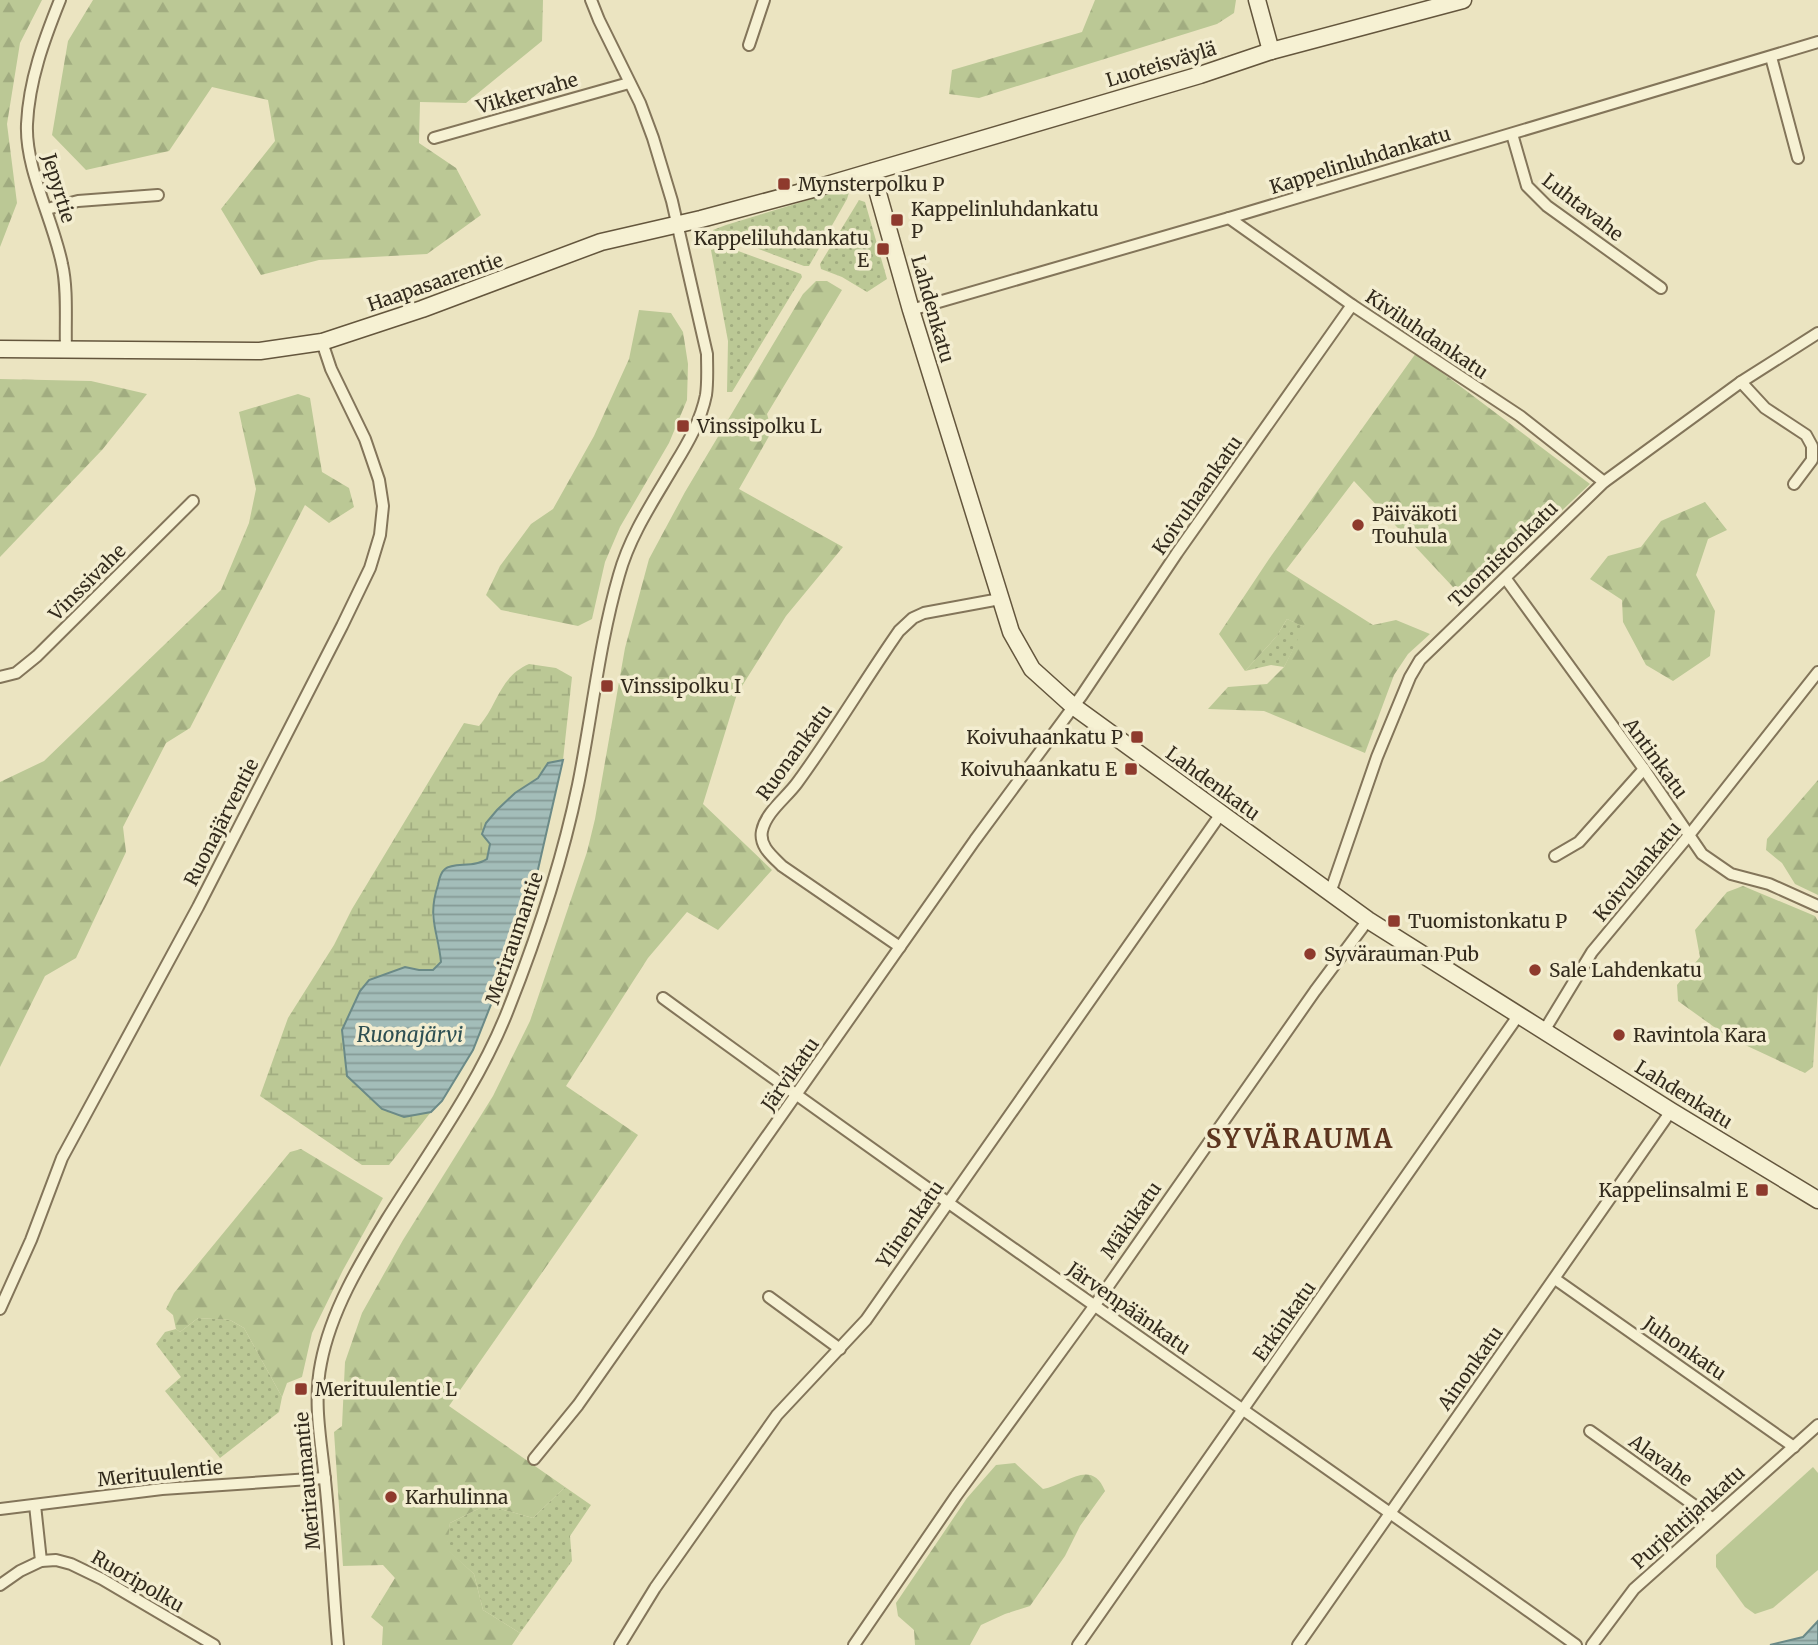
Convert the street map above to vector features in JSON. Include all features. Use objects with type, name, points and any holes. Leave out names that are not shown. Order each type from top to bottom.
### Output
[{"type":"main road","points":[[1257,0],[1271,51]]},
{"type":"main road","name":"Luoteisväylä","points":[[872,172],[1200,75],[1271,51],[1463,0]]},
{"type":"main road","name":"Haapasaarentie","points":[[0,349],[260,351],[322,342],[461,295],[601,242],[678,225],[872,172]]},
{"type":"main road","name":"Lahdenkatu","points":[[872,172],[911,310],[1000,599],[1011,632],[1032,669],[1073,706],[1368,920],[1518,1016],[1818,1200]]},
{"type":"street","name":"Jepyrtie","points":[[60,0],[42,45],[31,85],[27,126],[30,158],[63,267],[66,349]]},
{"type":"street","name":"Meriraumantie","points":[[338,1645],[325,1478],[318,1424],[317,1387],[325,1343],[342,1299],[372,1244],[462,1099],[507,1013],[562,851],[578,783],[610,608],[626,552],[699,419],[705,397],[707,354],[678,225],[653,138],[592,0]]},
{"type":"street","points":[[749,45],[764,0]]},
{"type":"street","name":"Kappelinluhdankatu","points":[[911,310],[1818,42]]},
{"type":"street","points":[[1770,57],[1798,158]]},
{"type":"street","name":"Vikkervahe","points":[[434,138],[629,83]]},
{"type":"street","name":"Luhtavahe","points":[[1512,134],[1527,186],[1547,206],[1661,288]]},
{"type":"street","points":[[47,209],[78,201],[158,195]]},
{"type":"street","name":"Kiviluhdankatu","points":[[1229,218],[1352,305],[1520,416],[1604,482]]},
{"type":"street","name":"Koivuhaankatu","points":[[1073,706],[1352,305]]},
{"type":"street","name":"Tuomistonkatu","points":[[1330,893],[1377,757],[1410,677],[1420,660],[1604,482],[1741,382],[1818,333]]},
{"type":"street","name":"Ruonajärventie","points":[[0,1309],[31,1240],[62,1158],[204,894],[370,568],[380,535],[383,506],[379,480],[365,439],[331,369],[322,342]]},
{"type":"street","points":[[1741,382],[1765,408],[1806,435],[1812,446],[1812,460],[1794,484]]},
{"type":"street","name":"Vinssivahe","points":[[0,677],[16,673],[37,656],[193,501]]},
{"type":"street","name":"Antinkatu","points":[[1506,579],[1644,769],[1702,854],[1731,874],[1769,884],[1818,906]]},
{"type":"street","name":"Ruonankatu","points":[[900,947],[800,879],[770,855],[762,842],[762,830],[767,818],[796,785],[900,631],[913,618],[924,613],[1000,599]]},
{"type":"street","name":"Koivulankatu","points":[[1544,1031],[1592,952],[1690,834],[1818,672]]},
{"type":"street","name":"Järvikatu","points":[[534,1459],[578,1405],[1073,706]]},
{"type":"street","points":[[1555,856],[1579,842],[1644,769]]},
{"type":"street","name":"Ylinenkatu","points":[[624,1644],[655,1588],[777,1415],[866,1320],[1220,815]]},
{"type":"street","name":"Mäkikatu","points":[[854,1645],[956,1496],[1095,1305],[1314,990],[1368,920]]},
{"type":"street","name":"Järvenpäänkatu","points":[[663,998],[1576,1645]]},
{"type":"street","name":"Erkinkatu","points":[[1078,1645],[1518,1016]]},
{"type":"street","name":"Ainonkatu","points":[[1298,1645],[1671,1111]]},
{"type":"street","name":"Juhonkatu","points":[[1555,1279],[1794,1447]]},
{"type":"street","points":[[769,1297],[839,1349]]},
{"type":"street","name":"Purjehtijankatu","points":[[1592,1645],[1634,1589],[1818,1425]]},
{"type":"street","name":"Alavahe","points":[[1590,1431],[1712,1518]]},
{"type":"street","name":"Merituulentie","points":[[0,1509],[162,1489],[325,1478]]},
{"type":"street","points":[[0,1586],[20,1571],[41,1561],[35,1505]]},
{"type":"street","name":"Ruoripolku","points":[[41,1561],[56,1560],[81,1569],[214,1645]]},
{"type":"green space","points":[[0,0],[42,0],[20,43],[7,124],[17,203],[0,247]]},
{"type":"green space","points":[[93,0],[543,0],[542,41],[466,103],[420,102],[419,143],[456,168],[481,215],[427,254],[319,260],[261,275],[221,209],[275,141],[268,100],[212,87],[169,151],[86,170],[52,135],[68,41]]},
{"type":"green space","points":[[1095,0],[1236,0],[1234,13],[1217,24],[979,98],[949,94],[952,70],[1082,32]]},
{"type":"green space","points":[[848,188],[847,199],[809,266],[712,235],[713,230],[726,225]]},
{"type":"green space","points":[[859,200],[865,202],[887,279],[867,292],[842,277],[821,269],[820,264]]},
{"type":"green space","points":[[730,248],[801,274],[802,277],[732,392],[727,392],[728,341],[711,250]]},
{"type":"green space","points":[[816,281],[827,281],[842,290],[767,414],[772,431],[739,489],[843,547],[786,616],[737,694],[703,804],[772,870],[718,930],[687,912],[648,958],[566,1086],[638,1135],[449,1406],[565,1487],[533,1518],[486,1505],[450,1523],[447,1549],[474,1574],[483,1610],[520,1633],[512,1645],[382,1645],[383,1627],[371,1617],[395,1578],[383,1565],[343,1566],[334,1432],[342,1426],[345,1362],[362,1313],[403,1240],[493,1096],[530,1021],[587,852],[625,648],[649,559],[685,492],[803,294]]},
{"type":"green space","points":[[639,310],[671,313],[683,332],[688,364],[687,400],[669,443],[620,527],[605,562],[592,619],[578,626],[501,610],[486,595],[500,566],[531,524],[553,509],[594,436],[629,359]]},
{"type":"green space","points":[[1416,353],[1590,484],[1466,601],[1354,481],[1286,570],[1373,625],[1396,620],[1430,634],[1408,654],[1394,675],[1365,753],[1264,711],[1208,709],[1228,687],[1267,684],[1284,667],[1304,627],[1287,619],[1276,637],[1245,671],[1219,634],[1269,559]]},
{"type":"green space","points":[[0,379],[91,381],[147,394],[102,450],[0,557]]},
{"type":"green space","points":[[298,394],[310,398],[322,472],[349,488],[354,507],[329,523],[305,505],[190,728],[166,743],[123,827],[126,852],[76,958],[45,976],[0,1067],[0,782],[44,761],[221,590],[249,523],[256,489],[239,412]]},
{"type":"green space","points":[[1705,502],[1727,530],[1708,539],[1696,575],[1715,611],[1710,656],[1673,681],[1646,665],[1623,622],[1622,600],[1590,579],[1608,556],[1641,547],[1661,521]]},
{"type":"green space","points":[[1287,619],[1305,627],[1284,667],[1271,665],[1245,671],[1276,637]]},
{"type":"green space","points":[[529,664],[556,668],[572,677],[563,760],[548,763],[538,777],[515,793],[486,823],[490,844],[487,859],[473,865],[446,868],[432,916],[441,962],[433,970],[405,967],[369,980],[360,991],[343,1046],[347,1076],[382,1109],[404,1117],[431,1112],[389,1165],[362,1165],[260,1096],[288,1018],[334,945],[352,909],[464,723],[479,726],[511,676]]},
{"type":"green space","points":[[1818,780],[1818,895],[1795,884],[1782,863],[1766,850],[1767,839]]},
{"type":"green space","points":[[1743,886],[1815,916],[1818,921],[1818,987],[1813,1067],[1805,1073],[1728,1037],[1678,1001],[1677,985],[1700,957],[1695,930],[1727,892]]},
{"type":"green space","points":[[301,1149],[383,1198],[312,1333],[302,1377],[287,1383],[282,1397],[244,1328],[230,1320],[198,1318],[180,1332],[176,1329],[173,1315],[166,1309],[174,1293],[290,1152]]},
{"type":"green space","points":[[198,1318],[230,1320],[244,1328],[282,1397],[279,1412],[220,1458],[165,1391],[181,1377],[156,1344],[165,1332],[176,1329],[180,1332]]},
{"type":"green space","points":[[1015,1463],[1043,1489],[1085,1475],[1099,1481],[1105,1491],[1030,1606],[981,1625],[970,1645],[915,1645],[914,1630],[898,1616],[896,1603],[967,1498],[996,1465]]},
{"type":"green space","points":[[1813,1467],[1818,1473],[1818,1570],[1773,1608],[1755,1614],[1745,1607],[1716,1567],[1716,1555]]},
{"type":"green space","points":[[565,1487],[591,1505],[570,1536],[572,1561],[520,1633],[483,1610],[474,1574],[446,1549],[450,1523],[486,1505],[533,1518]]},
{"type":"water","name":"Ruonajärvi","points":[[563,760],[534,887],[473,1050],[442,1101],[431,1112],[404,1117],[382,1109],[347,1076],[342,1030],[360,991],[369,980],[405,967],[433,970],[441,962],[433,907],[442,872],[449,867],[487,859],[490,844],[482,834],[486,823],[515,793],[538,778],[548,763]]},
{"type":"water","points":[[1818,1621],[1818,1645],[1770,1645],[1803,1637]]},
{"type":"place","name":"Mynsterpolku P","points":[[784,184]]},
{"type":"place","name":"Kappelinluhdankatu P","points":[[897,220]]},
{"type":"place","name":"Kappeliluhdankatu E","points":[[883,249]]},
{"type":"place","name":"Vinssipolku L","points":[[683,426]]},
{"type":"place","name":"Päiväkoti Touhula","points":[[1358,525]]},
{"type":"place","name":"Vinssipolku I","points":[[607,686]]},
{"type":"place","name":"Koivuhaankatu P","points":[[1137,737]]},
{"type":"place","name":"Koivuhaankatu E","points":[[1131,769]]},
{"type":"place","name":"Tuomistonkatu P","points":[[1394,921]]},
{"type":"place","name":"Syvärauman Pub","points":[[1310,954]]},
{"type":"place","name":"Sale Lahdenkatu","points":[[1535,970]]},
{"type":"place","name":"Ravintola Kara","points":[[1619,1035]]},
{"type":"place","name":"Kappelinsalmi E","points":[[1762,1190]]},
{"type":"place","name":"Merituulentie L","points":[[301,1389]]},
{"type":"place","name":"Karhulinna","points":[[391,1497]]},
{"type":"district","name":"SYVÄRAUMA","points":[[1300,1139]]}]
